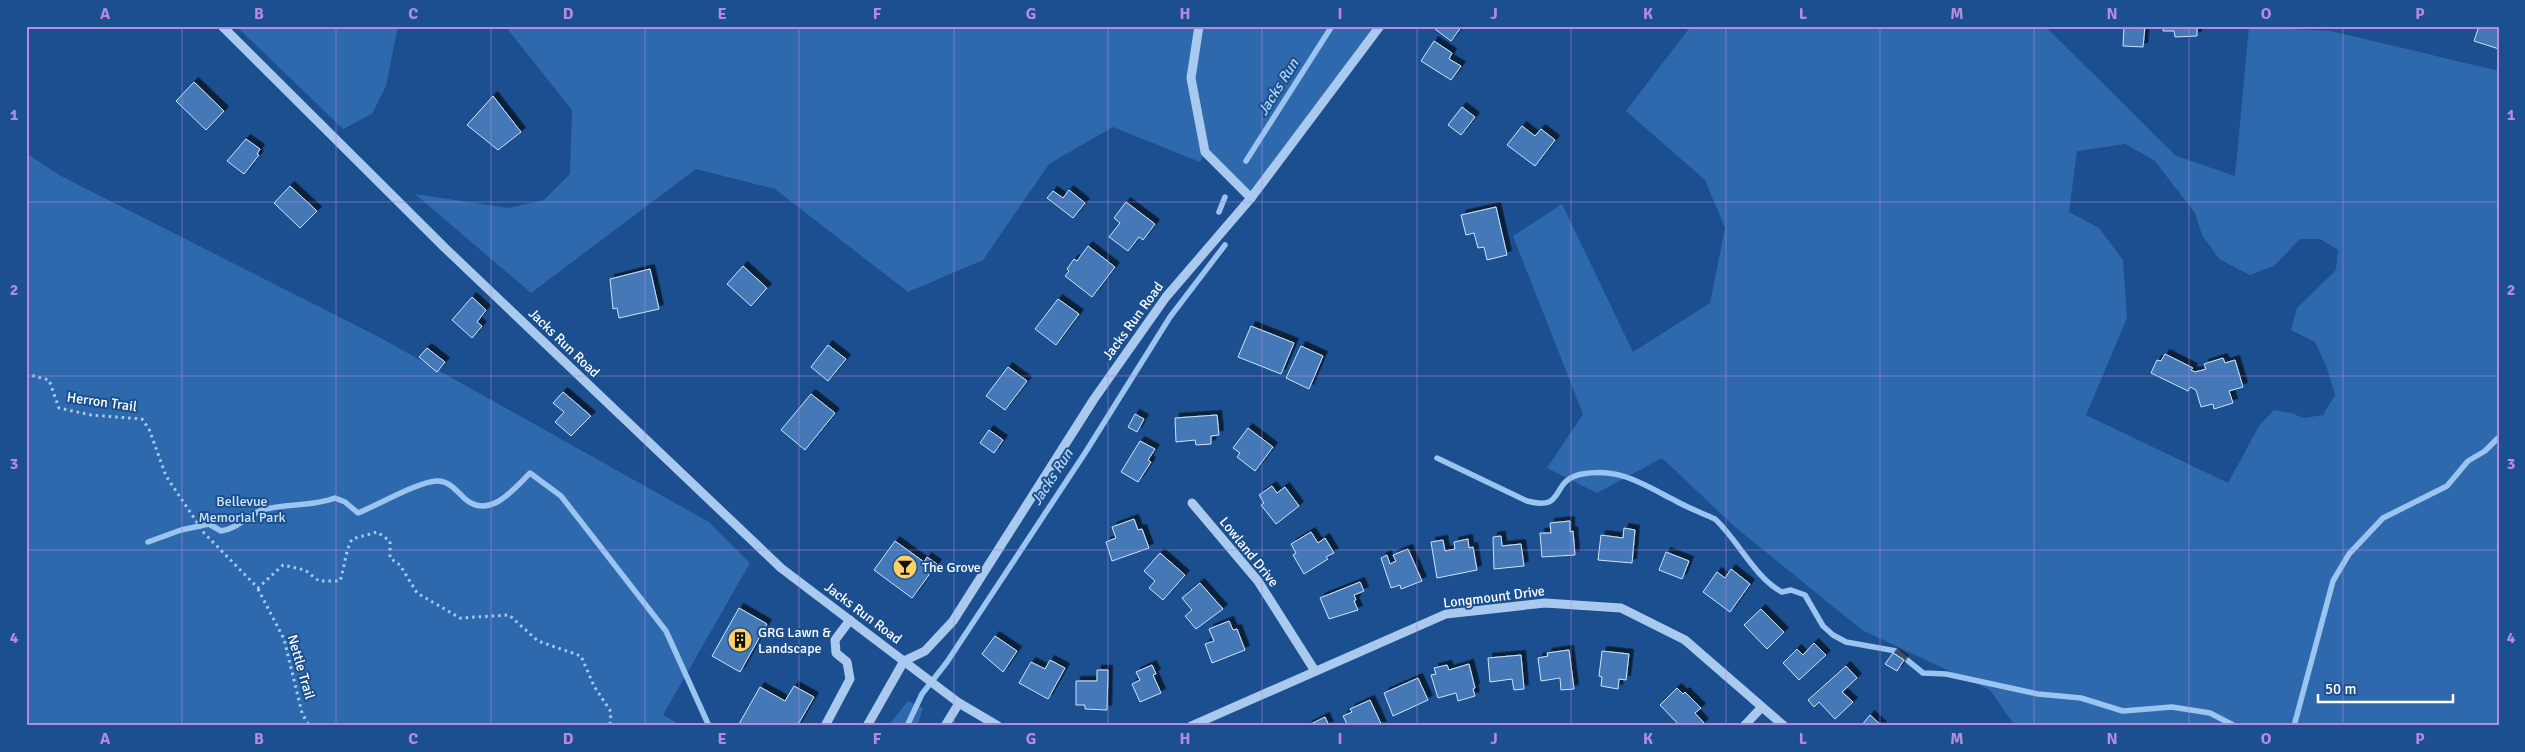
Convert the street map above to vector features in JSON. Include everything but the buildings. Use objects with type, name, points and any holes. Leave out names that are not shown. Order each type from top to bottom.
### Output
[{"type":"street","name":"Jacks Run Road","points":[[222,26],[445,248],[781,568],[904,661]]},
{"type":"street","points":[[1199,26],[1191,78],[1205,152],[1251,198]]},
{"type":"street","name":"Jacks Run Road","points":[[866,726],[904,661],[925,651],[953,622],[1094,399],[1155,313],[1251,198],[1380,26]]},
{"type":"street","name":"Lowland Drive","points":[[1192,503],[1258,581],[1314,671]]},
{"type":"street","name":"Longmount Drive","points":[[1191,726],[1446,614],[1545,603],[1621,608],[1685,640],[1784,726]]},
{"type":"street","points":[[825,726],[850,679],[847,662],[836,653],[835,640],[850,620]]},
{"type":"street","points":[[904,661],[959,703],[998,726]]},
{"type":"street","points":[[945,726],[959,703]]},
{"type":"street","points":[[1744,726],[1761,708]]},
{"type":"path","name":"Herron Trail","points":[[26,374],[49,380],[59,408],[91,415],[142,419],[149,430],[166,476],[204,533],[258,588]]},
{"type":"path","points":[[258,588],[283,565],[306,570],[319,581],[340,581],[345,564],[345,551],[352,538],[377,532],[390,541],[390,558],[400,565],[417,593],[437,606],[460,618],[510,615],[538,641],[559,646],[580,656],[594,686],[611,712],[610,726]]},
{"type":"path","name":"Nettle Trail","points":[[258,588],[284,639],[302,713],[309,726]]},
{"type":"green space","points":[[236,26],[398,26],[386,86],[372,114],[343,129]]},
{"type":"green space","points":[[505,26],[1380,26],[1251,198],[1204,153],[1200,162],[1113,127],[1049,164],[983,260],[908,292],[775,189],[696,169],[531,293],[415,194],[508,208],[544,200],[570,174],[572,110]]},
{"type":"green space","points":[[1691,26],[2045,26],[2176,156],[2235,176],[2249,27],[2331,31],[2499,71],[2499,726],[2015,726],[1990,690],[1862,630],[1735,527],[1662,458],[1597,493],[1547,468],[1583,414],[1513,236],[1562,204],[1633,352],[1710,303],[1725,228],[1705,180],[1626,111]],"holes":[[[2125,144],[2154,160],[2195,213],[2202,235],[2219,259],[2250,275],[2274,266],[2300,239],[2320,239],[2338,250],[2336,270],[2297,308],[2291,330],[2315,342],[2327,368],[2335,395],[2323,415],[2304,418],[2274,410],[2259,426],[2228,483],[2086,415],[2127,318],[2123,260],[2099,228],[2069,212],[2077,151]]]},
{"type":"green space","name":"Bellevue Memorial Park","points":[[26,153],[61,176],[379,337],[709,522],[750,563],[663,715],[682,726],[26,726]]},
{"type":"green space","points":[[908,701],[923,708],[917,726],[888,726]]},
{"type":"waterway","name":"Jacks Run","points":[[1246,161],[1332,26]]},
{"type":"waterway","name":"Jacks Run","points":[[1219,212],[1225,197]]},
{"type":"waterway","name":"Jacks Run","points":[[907,726],[922,694],[947,662],[1085,453],[1170,317],[1225,245]]},
{"type":"waterway","points":[[2294,726],[2333,581],[2349,554],[2383,518],[2447,486],[2468,461],[2485,451],[2499,437]]},
{"type":"waterway","points":[[1437,458],[1527,501],[1539,503],[1548,502],[1553,499],[1565,482],[1572,477],[1582,474],[1608,473],[1631,479],[1715,519],[1763,578],[1772,586],[1782,592],[1791,590],[1805,595],[1823,626],[1833,635],[1846,642],[1896,651],[1923,673],[1946,674],[2038,694],[2081,698],[2123,711],[2172,707],[2210,713],[2235,726]]},
{"type":"waterway","points":[[148,542],[181,530],[209,524],[221,531],[227,530],[262,510],[280,506],[317,503],[335,498],[345,502],[358,513],[411,488],[439,481],[453,487],[473,504],[483,506],[492,504],[509,494],[530,473],[561,496],[666,631],[709,726]]},
{"type":"place","name":"The Grove","points":[[905,567]]},
{"type":"place","name":"GRG Lawn & Landscape","points":[[740,640]]}]
